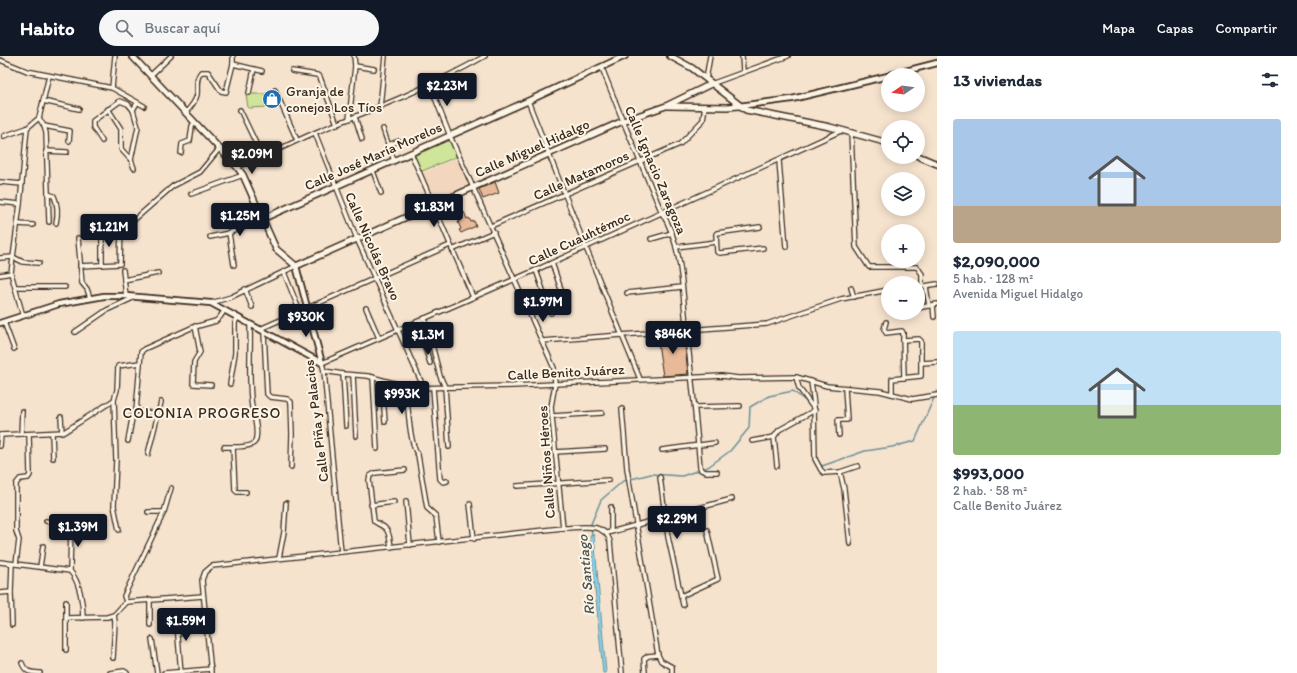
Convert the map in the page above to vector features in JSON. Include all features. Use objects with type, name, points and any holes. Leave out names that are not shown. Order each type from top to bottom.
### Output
[{"type":"main road","points":[[132,56],[186,112],[194,123],[237,166],[243,175],[276,249],[296,266]]},
{"type":"main road","name":"Calle José María Morelos","points":[[262,219],[528,102],[625,56]]},
{"type":"main road","points":[[670,56],[692,68],[739,106],[754,112],[844,130],[881,141]]},
{"type":"main road","name":"Calle Miguel Hidalgo","points":[[296,266],[548,154],[623,122],[666,106],[711,84]]},
{"type":"main road","name":"Calle Miguel Hidalgo","points":[[666,106],[739,106]]},
{"type":"main road","points":[[925,159],[937,164]]},
{"type":"street","points":[[1,56],[0,60],[27,71],[112,88],[144,106]]},
{"type":"street","points":[[112,88],[115,56]]},
{"type":"street","points":[[150,76],[171,56]]},
{"type":"street","points":[[186,112],[195,102],[199,74],[204,71],[208,72],[224,93],[227,89],[233,64],[233,56]]},
{"type":"street","points":[[349,119],[355,66],[354,56]]},
{"type":"street","points":[[380,107],[385,56]]},
{"type":"street","points":[[237,166],[349,119],[355,118],[430,85],[485,56]]},
{"type":"street","points":[[706,79],[710,56]]},
{"type":"street","points":[[742,56],[743,71]]},
{"type":"street","points":[[711,84],[743,71],[788,56]]},
{"type":"street","points":[[917,68],[937,63]]},
{"type":"street","points":[[233,64],[262,71]]},
{"type":"street","points":[[355,66],[374,69]]},
{"type":"street","name":"Calle Ignacio Zaragoza","points":[[602,68],[623,122],[662,213],[669,224],[676,247],[687,331],[701,470],[706,472],[717,472]]},
{"type":"street","points":[[249,93],[254,69]]},
{"type":"street","points":[[292,71],[317,75],[320,77],[337,124]]},
{"type":"street","points":[[4,136],[27,128],[39,118],[49,76]]},
{"type":"street","points":[[739,106],[792,99],[881,77]]},
{"type":"street","name":"Calle Niños Héroes","points":[[430,85],[450,136],[492,226],[554,368],[555,384],[551,408],[563,528]]},
{"type":"street","points":[[275,90],[298,140]]},
{"type":"street","points":[[43,101],[79,109]]},
{"type":"street","points":[[102,141],[92,124],[93,121],[120,101],[128,104],[133,110],[138,127],[131,160]]},
{"type":"street","points":[[528,102],[640,379]]},
{"type":"street","points":[[133,110],[137,103]]},
{"type":"street","name":"Calle Matamoros","points":[[492,226],[684,141],[703,120],[704,106]]},
{"type":"street","points":[[108,109],[121,129],[121,149],[131,160],[134,168]]},
{"type":"street","points":[[240,110],[262,156]]},
{"type":"street","points":[[39,118],[44,126],[49,222]]},
{"type":"street","points":[[355,118],[362,139]]},
{"type":"street","points":[[181,153],[182,144],[190,141],[192,126],[194,123]]},
{"type":"street","points":[[44,126],[70,131],[69,141]]},
{"type":"street","points":[[23,316],[12,273],[27,128]]},
{"type":"street","points":[[383,129],[394,161]]},
{"type":"street","name":"Calle Cuauhtémoc","points":[[322,363],[586,248],[844,130]]},
{"type":"street","points":[[851,132],[857,250],[869,267],[917,267],[922,276]]},
{"type":"street","name":"Calle Nicolás Bravo","points":[[315,133],[357,239],[424,388]]},
{"type":"street","points":[[388,145],[399,141]]},
{"type":"street","points":[[80,266],[121,263],[121,228],[123,225],[134,220],[173,186],[200,172],[220,148]]},
{"type":"street","points":[[46,151],[67,152]]},
{"type":"street","points":[[411,153],[473,297]]},
{"type":"street","points":[[779,161],[786,247]]},
{"type":"street","points":[[373,170],[381,193]]},
{"type":"street","points":[[191,194],[243,175]]},
{"type":"street","points":[[0,182],[22,184]]},
{"type":"street","points":[[48,194],[54,196],[56,200],[58,214],[56,223]]},
{"type":"street","points":[[0,202],[20,204]]},
{"type":"street","points":[[210,237],[229,233],[262,219]]},
{"type":"street","points":[[18,224],[33,226]]},
{"type":"street","points":[[760,227],[717,233],[716,242],[718,253],[764,248]]},
{"type":"street","points":[[102,231],[102,265]]},
{"type":"street","points":[[452,250],[494,232]]},
{"type":"street","points":[[229,233],[234,265]]},
{"type":"street","points":[[651,239],[672,233]]},
{"type":"street","points":[[78,238],[83,285],[87,289],[90,298]]},
{"type":"street","points":[[676,247],[716,242]]},
{"type":"street","points":[[262,330],[450,245]]},
{"type":"street","points":[[0,258],[13,257],[23,262],[40,263]]},
{"type":"street","points":[[552,263],[563,295]]},
{"type":"street","name":"Calle Miguel Hidalgo","points":[[211,303],[231,297],[296,266]]},
{"type":"street","name":"Calle Piña y Palacios","points":[[296,266],[324,371],[341,552]]},
{"type":"street","points":[[123,270],[126,296]]},
{"type":"street","points":[[536,270],[551,313]]},
{"type":"street","points":[[284,272],[300,312]]},
{"type":"street","points":[[0,274],[12,273]]},
{"type":"street","points":[[124,280],[158,273]]},
{"type":"street","points":[[925,286],[937,284]]},
{"type":"street","points":[[15,287],[65,287]]},
{"type":"street","points":[[627,293],[682,287]]},
{"type":"street","points":[[852,288],[854,297]]},
{"type":"street","points":[[246,289],[252,307]]},
{"type":"street","points":[[542,341],[767,324],[854,297],[881,291]]},
{"type":"street","points":[[925,291],[933,305],[934,317]]},
{"type":"street","points":[[14,349],[2,323],[59,304],[90,298],[126,296],[211,303],[322,363]]},
{"type":"street","points":[[75,332],[107,310],[135,297]]},
{"type":"street","points":[[366,308],[379,338]]},
{"type":"street","points":[[128,441],[133,413],[136,411],[141,352],[144,349],[195,326],[216,321],[224,311]]},
{"type":"street","points":[[230,384],[235,353],[235,323],[237,318]]},
{"type":"street","points":[[426,318],[444,387],[449,447]]},
{"type":"street","points":[[417,322],[430,364]]},
{"type":"street","points":[[886,322],[884,331],[888,333],[902,332],[904,336],[904,378]]},
{"type":"street","points":[[224,447],[250,446],[254,443],[255,439],[256,424],[252,401],[250,325]]},
{"type":"street","points":[[195,326],[200,352],[194,362],[193,384],[211,385]]},
{"type":"street","points":[[262,330],[267,394],[270,397],[287,399],[291,402],[291,467]]},
{"type":"street","points":[[892,394],[892,379],[921,376],[921,341],[919,339],[903,340]]},
{"type":"street","points":[[921,364],[937,362]]},
{"type":"street","points":[[119,530],[114,506],[116,460],[114,400],[117,390],[118,366],[140,363]]},
{"type":"street","name":"Calle Benito Juárez","points":[[324,371],[373,377],[382,381],[406,387],[424,388],[555,384],[722,376],[738,378],[796,377],[817,384],[845,389],[880,391],[912,399],[934,396]]},
{"type":"street","points":[[343,374],[346,426]]},
{"type":"street","points":[[353,375],[356,436]]},
{"type":"street","points":[[373,377],[376,449]]},
{"type":"street","points":[[796,377],[798,388],[813,412]]},
{"type":"street","points":[[382,381],[385,422]]},
{"type":"street","points":[[811,381],[815,458],[819,463],[821,470],[827,474],[840,472],[858,466]]},
{"type":"street","points":[[406,387],[412,442],[419,461],[427,508],[436,516],[440,542]]},
{"type":"street","points":[[433,388],[440,479],[443,482],[447,481]]},
{"type":"street","points":[[839,435],[838,420],[847,420],[845,389]]},
{"type":"street","points":[[0,446],[1,435],[62,433],[114,400]]},
{"type":"street","points":[[148,454],[161,402]]},
{"type":"street","points":[[695,407],[740,406]]},
{"type":"street","points":[[622,409],[626,460],[658,655],[661,661],[672,667],[672,673]]},
{"type":"street","points":[[21,434],[22,411]]},
{"type":"street","points":[[136,411],[158,414]]},
{"type":"street","points":[[552,416],[602,412]]},
{"type":"street","points":[[752,442],[774,437],[779,430],[813,412]]},
{"type":"street","points":[[61,417],[62,433]]},
{"type":"street","points":[[12,626],[11,592],[14,564],[19,540],[16,531],[16,484],[20,479],[28,478],[30,475],[29,434]]},
{"type":"street","points":[[52,434],[53,458]]},
{"type":"street","points":[[774,437],[778,466]]},
{"type":"street","points":[[662,450],[715,443]]},
{"type":"street","points":[[233,446],[235,490],[237,492],[246,492]]},
{"type":"street","points":[[555,452],[605,449]]},
{"type":"street","points":[[392,547],[389,531],[374,521],[371,505],[370,476],[374,473],[405,470]]},
{"type":"street","points":[[840,472],[844,489],[850,544]]},
{"type":"street","points":[[660,477],[670,544],[683,606]]},
{"type":"street","points":[[517,486],[610,480]]},
{"type":"street","points":[[126,602],[124,596],[125,592],[164,512],[171,488]]},
{"type":"street","points":[[607,533],[732,499]]},
{"type":"street","points":[[406,501],[410,545]]},
{"type":"street","points":[[371,505],[394,502]]},
{"type":"street","points":[[279,558],[284,532],[286,503]]},
{"type":"street","points":[[470,504],[474,539]]},
{"type":"street","points":[[611,506],[611,531]]},
{"type":"street","points":[[148,512],[164,512]]},
{"type":"street","points":[[46,521],[71,525],[82,524],[91,520]]},
{"type":"street","points":[[71,525],[70,571],[76,582],[83,602],[83,618]]},
{"type":"street","points":[[164,673],[211,671],[203,596],[203,576],[207,569],[212,566],[474,539],[563,528],[596,527],[607,533],[610,541],[622,673]]},
{"type":"street","points":[[681,596],[718,579],[707,530]]},
{"type":"street","points":[[40,567],[43,546]]},
{"type":"street","points":[[0,562],[70,571]]},
{"type":"street","points":[[0,593],[11,592]]},
{"type":"street","points":[[66,618],[107,617],[114,615],[126,602],[203,596]]},
{"type":"street","points":[[150,600],[150,624]]},
{"type":"street","points":[[66,602],[66,650]]},
{"type":"street","points":[[176,612],[181,672]]},
{"type":"street","points":[[113,658],[114,615]]},
{"type":"street","points":[[152,639],[156,673]]},
{"type":"street","points":[[645,673],[644,659],[648,656],[658,655]]},
{"type":"street","points":[[22,663],[27,672],[40,673]]},
{"type":"street","points":[[110,673],[126,672]]},
{"type":"shaded area","points":[[459,157],[470,185],[433,201],[421,174]]},
{"type":"green space","points":[[246,94],[269,94],[271,107],[248,108]]},
{"type":"green space","points":[[451,138],[458,156],[420,172],[412,154]]},
{"type":"water","points":[[590,535],[594,535],[606,673],[603,673]]},
{"type":"building","points":[[495,182],[499,193],[483,199],[479,189]]},
{"type":"building","points":[[464,212],[467,219],[469,218],[471,222],[474,221],[476,226],[461,233],[458,222],[461,221],[458,215]]},
{"type":"building","points":[[684,335],[688,374],[663,376],[657,337]]},
{"type":"waterway","name":"Río Santiago","points":[[592,536],[591,524],[601,500],[623,481],[651,474],[682,476],[708,467],[730,451],[749,428],[750,407],[769,396],[793,391],[808,403]]},
{"type":"waterway","name":"Río Santiago","points":[[820,464],[822,466],[865,451],[892,447],[915,441],[937,391]]},
{"type":"waterway","name":"Río Santiago","points":[[810,405],[813,417]]},
{"type":"place","name":"Granja de conejos Los Tíos","points":[[272,99]]},
{"type":"district","name":"COLONIA PROGRESO","points":[[202,413]]}]
